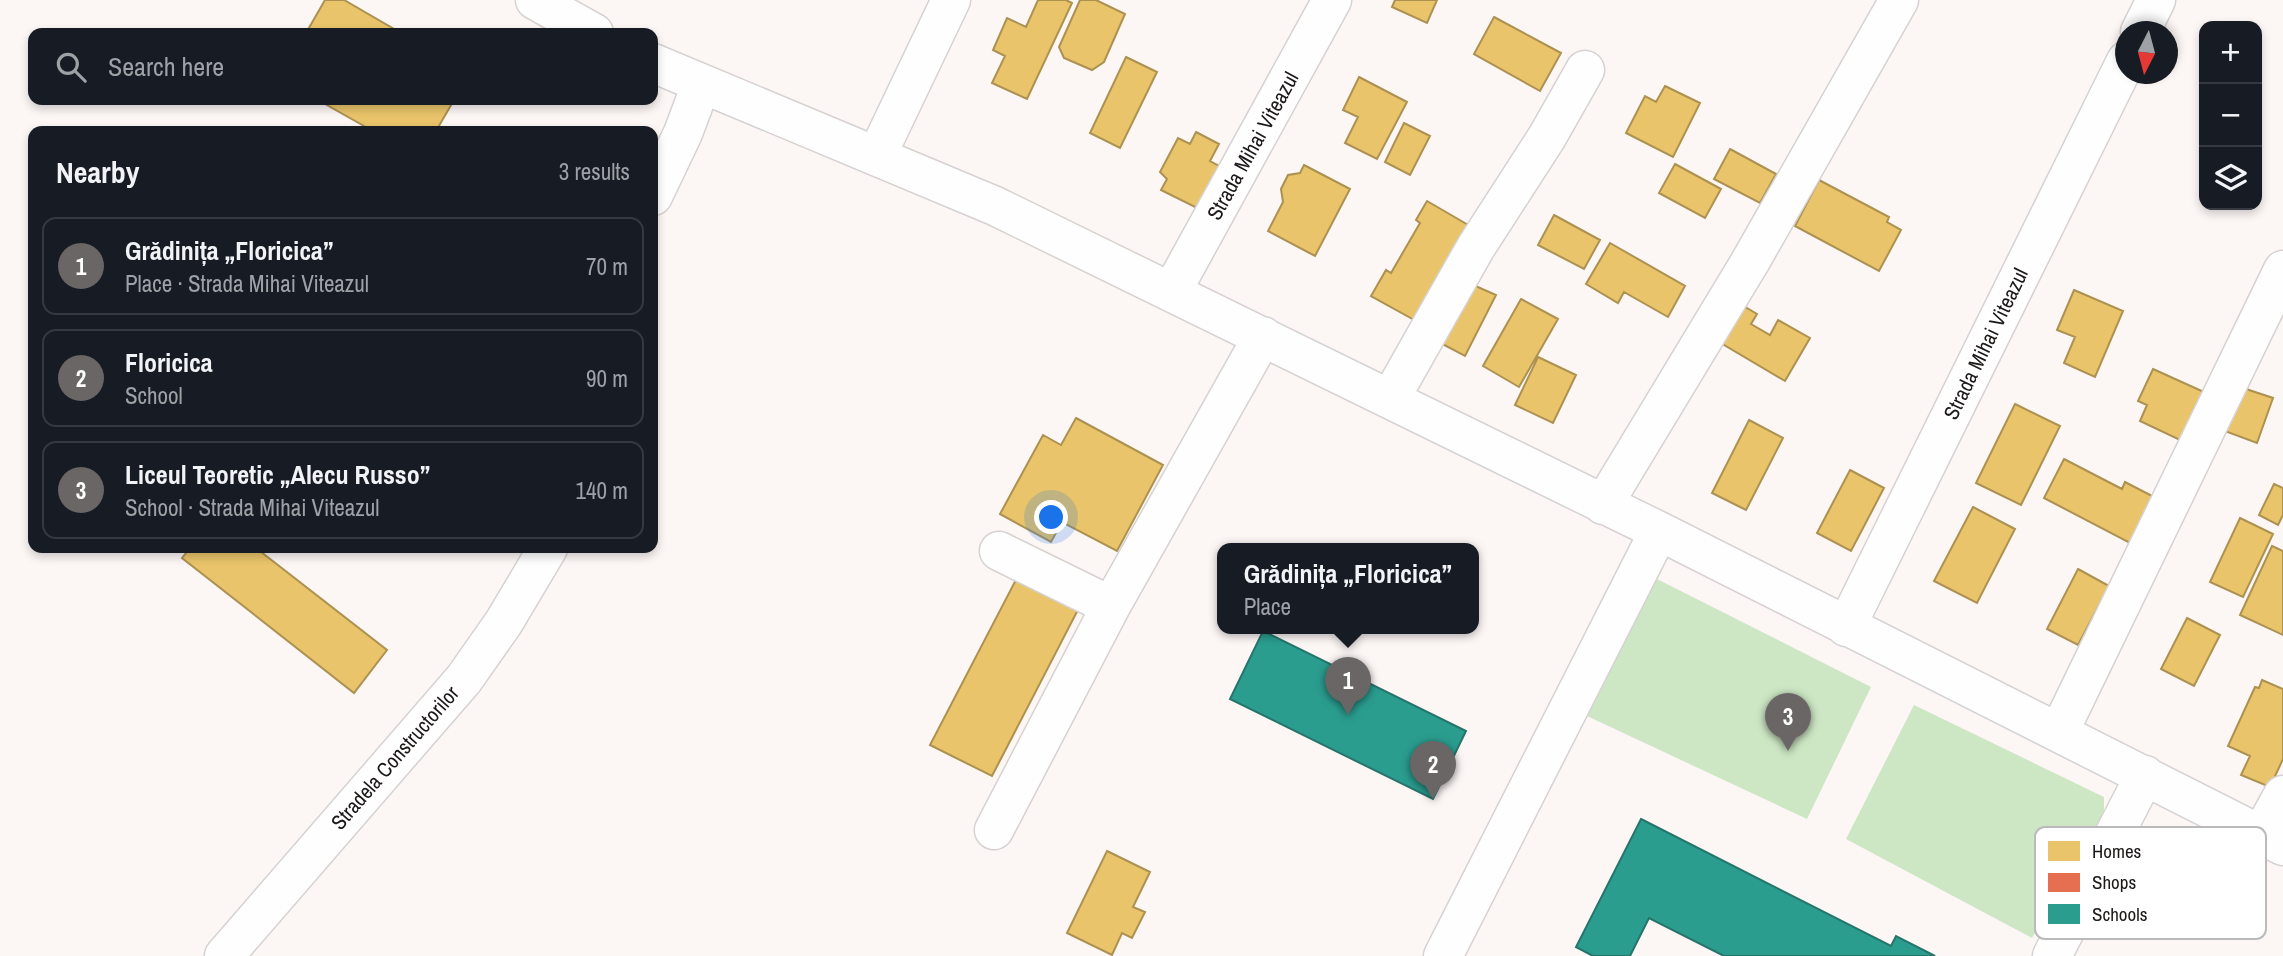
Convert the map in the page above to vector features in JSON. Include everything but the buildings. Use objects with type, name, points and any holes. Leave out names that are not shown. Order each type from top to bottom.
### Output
[{"type":"street","points":[[535,0],[585,28]]},
{"type":"street","points":[[877,155],[951,0]]},
{"type":"street","name":"Strada Mihai Viteazul","points":[[1172,292],[1332,0]]},
{"type":"street","points":[[1603,505],[1750,262],[1899,0]]},
{"type":"street","points":[[2146,21],[2156,0]]},
{"type":"street","points":[[658,65],[995,206],[1659,531],[2245,827]]},
{"type":"street","points":[[1390,399],[1476,247],[1547,137],[1585,69]]},
{"type":"street","name":"Strada Mihai Viteazul","points":[[1846,627],[2115,83]]},
{"type":"street","points":[[658,185],[683,133],[701,85]]},
{"type":"street","points":[[2059,732],[2283,270]]},
{"type":"street","points":[[994,830],[1111,606],[1264,336]]},
{"type":"street","points":[[1443,956],[1659,531]]},
{"type":"street","points":[[999,551],[1111,606]]},
{"type":"street","name":"Stradela Constructorilor","points":[[224,956],[464,679],[504,622],[545,553]]},
{"type":"street","points":[[2118,827],[2144,775]]},
{"type":"street","points":[[2272,841],[2283,795]]},
{"type":"street","points":[[2052,956],[2061,939]]},
{"type":"green space","points":[[1655,578],[1871,687],[1807,819],[1587,716]]},
{"type":"green space","points":[[1914,705],[2104,797],[2104,812],[2095,827],[2035,827],[2035,933],[2032,938],[1846,839]]},
{"type":"place","name":"Grădinița „Floricica”","points":[[1348,715]]},
{"type":"place","name":"Liceul Teoretic „Alecu Russo”","points":[[1788,751]]},
{"type":"place","name":"Floricica","points":[[1433,799]]}]
